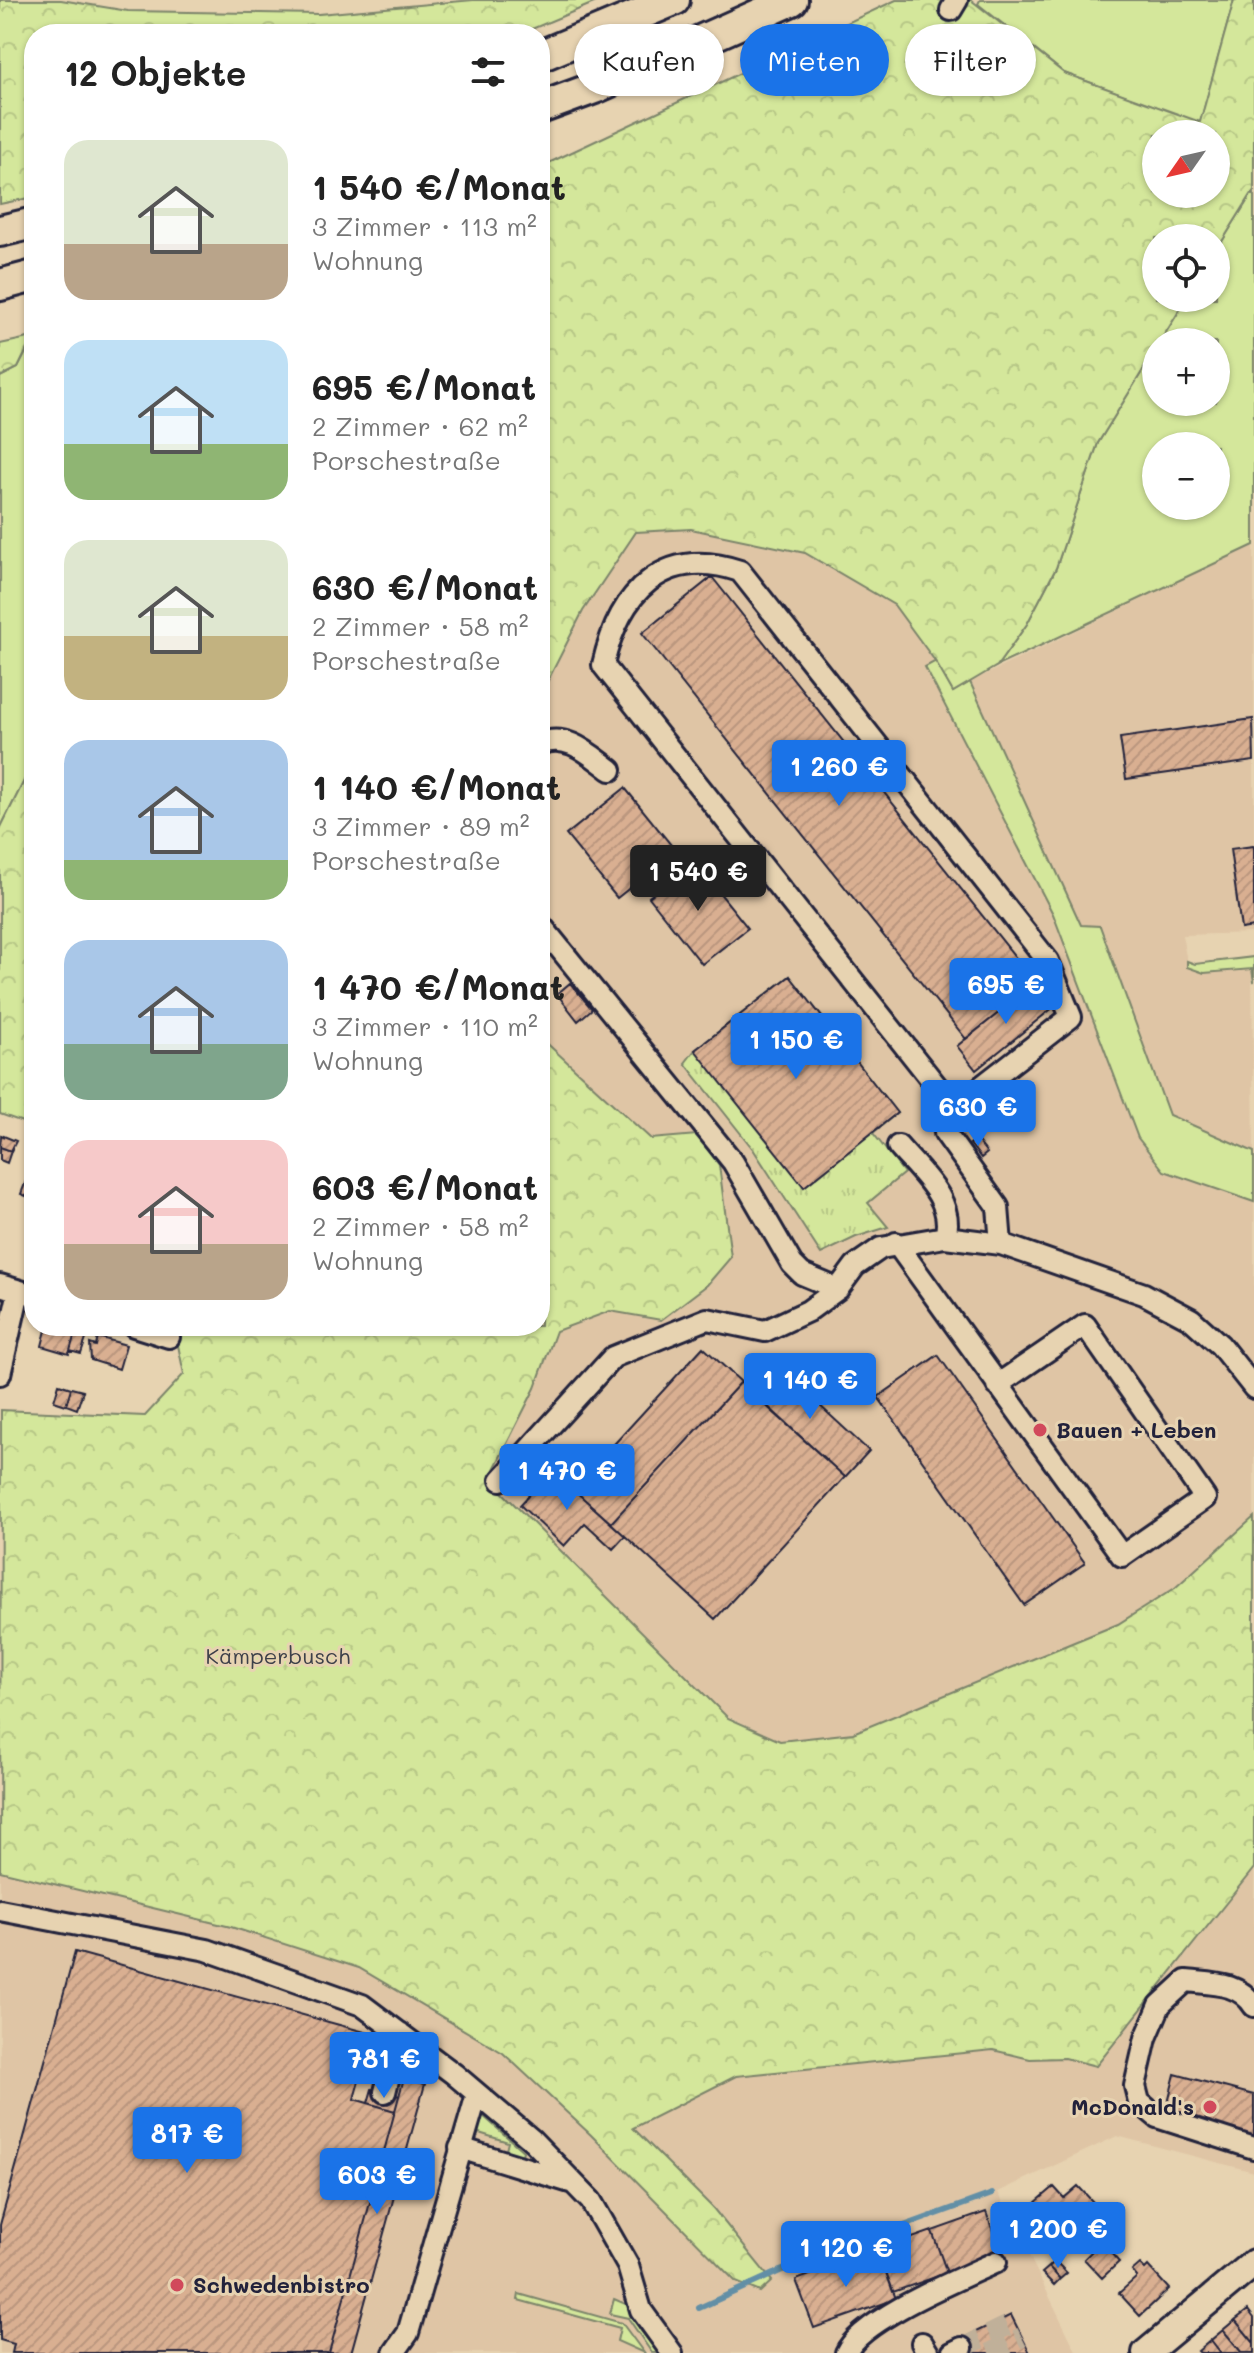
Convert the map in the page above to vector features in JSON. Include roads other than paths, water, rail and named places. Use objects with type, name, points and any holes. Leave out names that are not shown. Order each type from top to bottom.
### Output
[{"type":"highway","points":[[550,52],[674,0]]},
{"type":"highway","points":[[550,104],[624,75],[792,0]]},
{"type":"highway","points":[[0,231],[24,225]]},
{"type":"highway","points":[[0,285],[24,279]]},
{"type":"main road","points":[[1146,2353],[1254,2263]]},
{"type":"street","points":[[954,1108],[603,665],[609,636],[638,588],[653,578],[677,568],[712,562],[740,571],[1048,961],[1071,1017],[954,1108],[945,1133],[998,1207],[1001,1244]]},
{"type":"street","points":[[550,740],[563,740],[611,770]]},
{"type":"street","points":[[550,936],[733,1162],[792,1264],[802,1274],[838,1289]]},
{"type":"street","points":[[898,1146],[948,1208],[945,1237]]},
{"type":"street","points":[[501,1480],[613,1357],[707,1319],[765,1331],[808,1311],[838,1289],[855,1266],[881,1248],[945,1237],[1001,1244],[1144,1294],[1191,1319],[1220,1345],[1254,1388]]},
{"type":"street","points":[[896,1243],[997,1385],[1122,1556],[1205,1498],[1085,1325],[997,1385]]},
{"type":"street","points":[[0,1374],[18,1290]]},
{"type":"street","points":[[0,1910],[207,1950],[362,2005],[477,2094],[591,2201],[616,2241],[641,2310],[672,2353]]},
{"type":"street","points":[[1254,2006],[1246,1992],[1234,1987],[1186,1981],[1160,2005],[1146,2038],[1135,2086],[1144,2109],[1157,2117],[1254,2148]]},
{"type":"street","points":[[385,2092],[400,2033]]},
{"type":"street","points":[[394,2353],[408,2333],[477,2094]]},
{"type":"street","points":[[460,2148],[574,2183]]},
{"type":"street","points":[[846,2353],[857,2339],[903,2306],[996,2262]]},
{"type":"waterway","points":[[699,2308],[780,2271],[992,2194]]},
{"type":"tunnel","points":[[962,2348],[1015,2322]]},
{"type":"tunnel","points":[[990,2353],[1022,2337]]},
{"type":"place","name":"Bauen + Leben","points":[[1040,1430]]},
{"type":"place","name":"McDonald's","points":[[1210,2107]]},
{"type":"place","name":"Schwedenbistro","points":[[177,2285]]},
{"type":"park label","name":"Kämperbusch","points":[[278,1656]]}]
